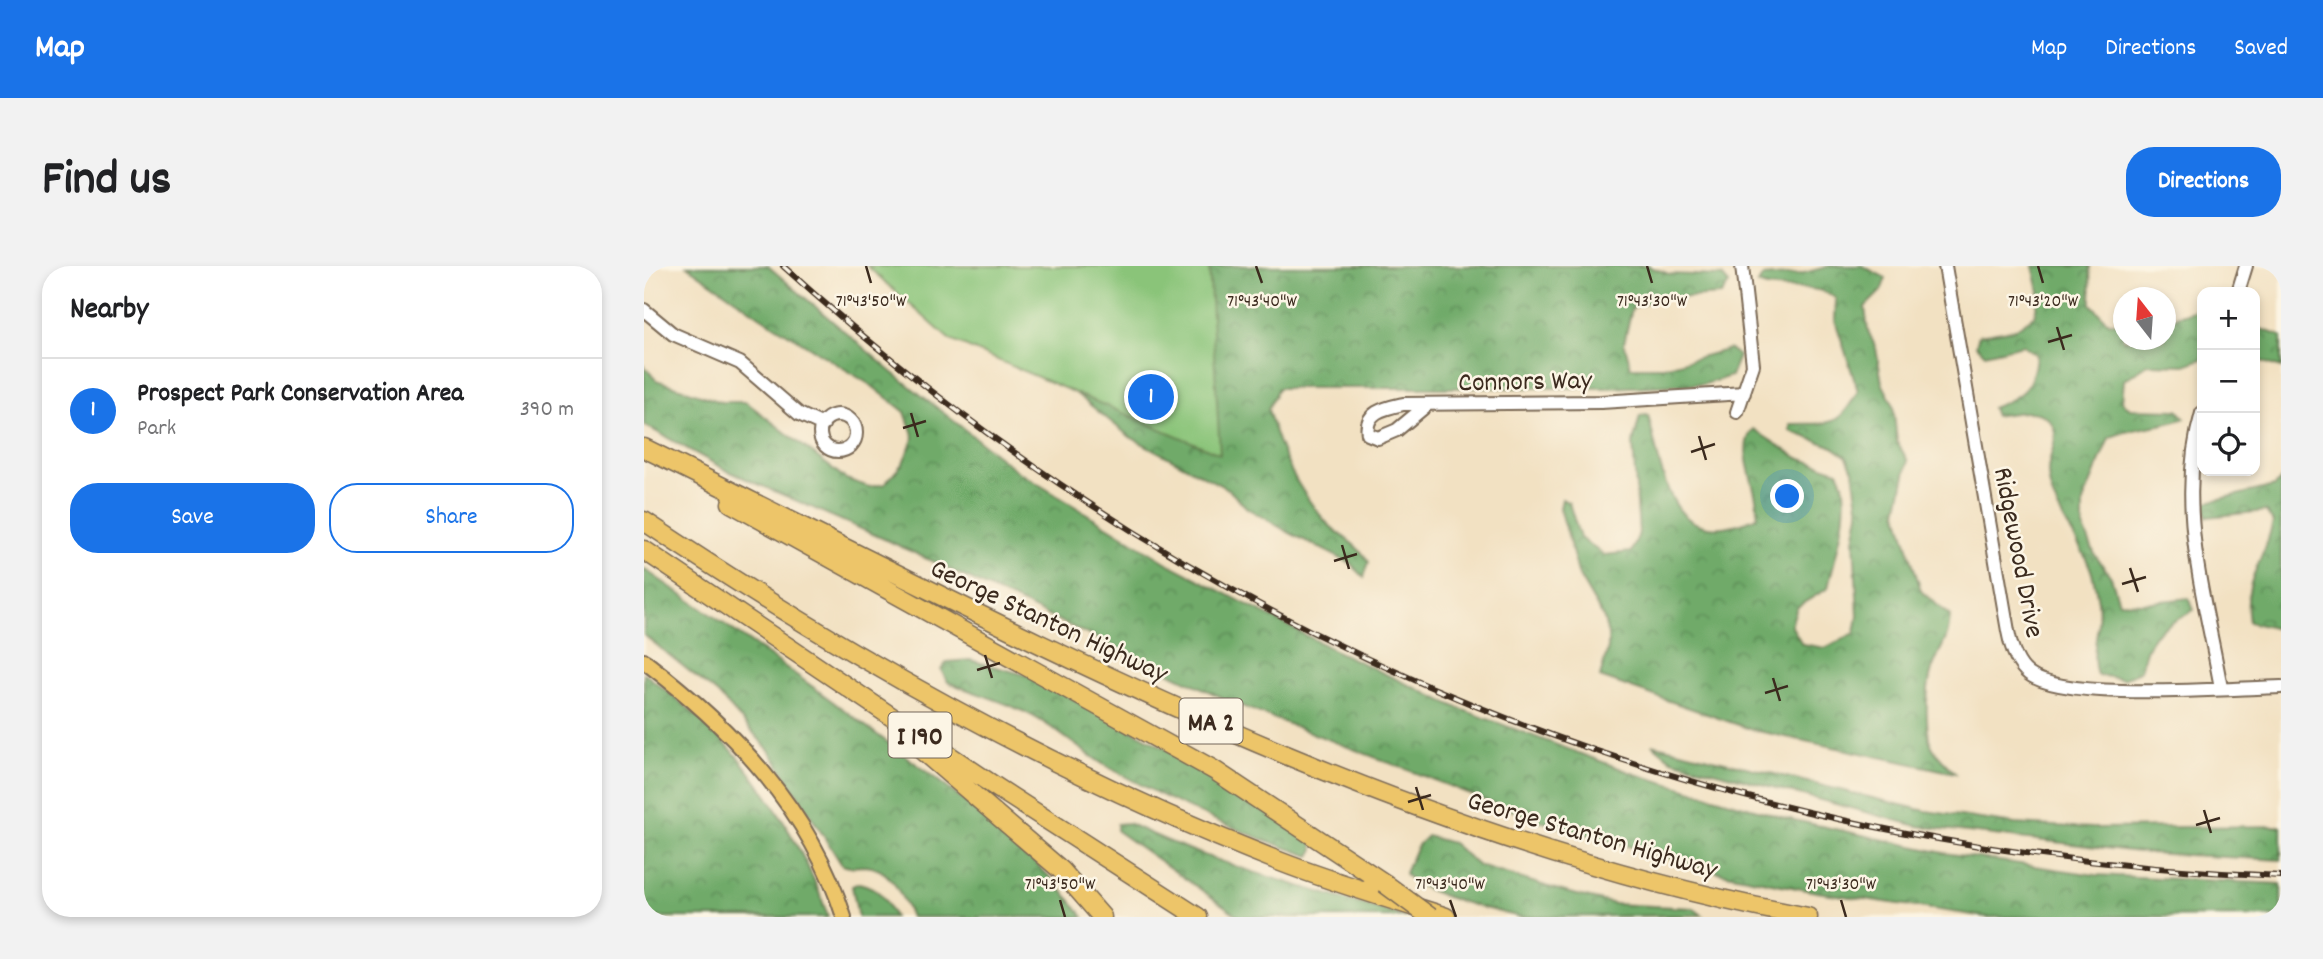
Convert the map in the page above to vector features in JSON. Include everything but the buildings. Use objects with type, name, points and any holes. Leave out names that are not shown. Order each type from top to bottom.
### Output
[{"type":"highway","points":[[644,449],[758,520],[1214,770],[1384,883],[1430,917]]},
{"type":"highway","name":"George Stanton Highway","points":[[644,449],[1096,672],[1338,774],[1528,845],[1696,892],[1808,917]]},
{"type":"highway","points":[[644,521],[748,590],[835,643],[1042,757],[1282,863],[1446,917]]},
{"type":"highway","name":"I 190","points":[[644,550],[996,787],[1198,917]]},
{"type":"highway","points":[[833,676],[1006,820],[1061,870],[1102,917]]},
{"type":"main road","points":[[644,661],[695,699],[769,777],[812,845],[844,917]]},
{"type":"street","points":[[1737,412],[1753,365],[1742,266]]},
{"type":"street","name":"Ridgewood Drive","points":[[1945,266],[2008,631],[2018,661],[2038,680],[2066,688],[2098,691],[2281,687]]},
{"type":"street","points":[[2240,287],[2246,266]]},
{"type":"street","points":[[644,310],[673,334],[693,345],[732,358],[799,414],[823,425]]},
{"type":"street","name":"Connors Way","points":[[1427,405],[1624,401],[1744,393]]},
{"type":"street","points":[[2197,432],[2193,447],[2189,504],[2221,688]]},
{"type":"green space","points":[[687,266],[768,266],[892,372],[1017,471],[1169,564],[1334,650],[1458,708],[1635,774],[1785,818],[1944,853],[2096,875],[2281,884],[2281,916],[1987,917],[1817,892],[1722,873],[1540,821],[1234,703],[891,542],[728,471],[644,425],[644,366],[656,380],[721,402],[746,402],[846,479],[869,487],[885,484],[903,463],[914,437],[905,412],[872,386],[761,317]]},
{"type":"green space","points":[[867,266],[1209,266],[1220,454],[950,340]]},
{"type":"green space","points":[[895,266],[1648,266],[1669,274],[1722,276],[1729,284],[1721,295],[1656,299],[1632,308],[1624,343],[1631,367],[1664,367],[1729,349],[1739,356],[1731,376],[1705,384],[1606,388],[1278,388],[1268,409],[1283,453],[1297,482],[1315,509],[1369,562],[1364,577],[1350,563],[1247,508],[1228,489],[1130,437],[1043,367]]},
{"type":"green space","points":[[1830,266],[1862,266],[1886,278],[1881,291],[1865,307],[1868,331],[1876,348],[1882,383],[1893,404],[1897,442],[1908,461],[1897,511],[1921,591],[1950,616],[1947,636],[1930,679],[1927,720],[1933,748],[1955,773],[1753,730],[1600,677],[1608,648],[1608,635],[1604,619],[1579,576],[1560,508],[1562,499],[1569,503],[1580,538],[1604,555],[1631,552],[1639,534],[1633,443],[1640,416],[1648,415],[1659,462],[1675,503],[1688,518],[1705,526],[1727,527],[1757,517],[1746,449],[1753,429],[1798,458],[1838,471],[1843,483],[1844,512],[1828,588],[1797,607],[1791,625],[1802,644],[1825,648],[1855,633],[1858,616],[1854,540],[1859,513],[1853,470],[1847,457],[1833,447],[1790,431],[1790,424],[1824,423],[1838,418],[1858,391],[1835,320],[1836,299],[1819,290],[1767,287],[1758,284],[1762,277],[1800,274]]},
{"type":"green space","points":[[2033,266],[2090,266],[2091,304],[2108,322],[2113,323],[2113,350],[2176,350],[2176,317],[2197,310],[2197,361],[2185,365],[2148,364],[2124,380],[2122,401],[2130,409],[2178,410],[2185,418],[2109,438],[2083,502],[2083,526],[2095,555],[2111,577],[2119,602],[2143,603],[2189,598],[2194,610],[2158,632],[2148,647],[2141,670],[2124,679],[2097,675],[2094,657],[2099,611],[2094,578],[2053,497],[2048,473],[2055,437],[2052,424],[2047,418],[2036,413],[1995,416],[1992,408],[2012,399],[2029,383],[2036,355],[2023,345],[1985,354],[1976,345],[1979,335],[2015,329],[2035,315],[2039,291]]},
{"type":"green space","points":[[2260,329],[2281,336],[2281,368],[2260,361]]},
{"type":"green space","points":[[2281,479],[2281,630],[2249,622],[2251,582],[2273,522],[2266,511],[2207,517],[2203,503],[2275,486]]},
{"type":"green space","points":[[644,569],[802,679],[970,806],[1042,869],[1084,917],[911,917],[894,884],[882,871],[864,866],[842,865],[769,750],[718,694],[644,635]]},
{"type":"green space","points":[[970,660],[1033,677],[1169,750],[1312,842],[1314,849],[1310,856],[1182,805],[1108,767],[1030,715],[948,682],[941,670],[947,662]]},
{"type":"green space","points":[[644,673],[699,717],[744,764],[794,839],[828,917],[644,917]]},
{"type":"green space","points":[[1652,744],[1926,811],[2015,824],[2093,828],[2281,826],[2281,860],[2148,853],[1917,826],[1672,760]]},
{"type":"green space","points":[[1128,823],[1230,864],[1406,917],[1240,917],[1117,831],[1117,824]]},
{"type":"green space","points":[[1427,836],[1452,843],[1479,866],[1569,893],[1615,904],[1693,908],[1702,915],[1521,917],[1477,906],[1424,888],[1405,873],[1417,846]]},
{"type":"green space","points":[[859,883],[881,895],[894,917],[858,917],[852,886]]},
{"type":"railway","points":[[783,266],[945,402],[1115,520],[1292,622],[1477,706],[1668,774],[1866,825],[2071,859],[2281,876]]},
{"type":"place","name":"Prospect Park Conservation Area","points":[[1151,397]]}]
